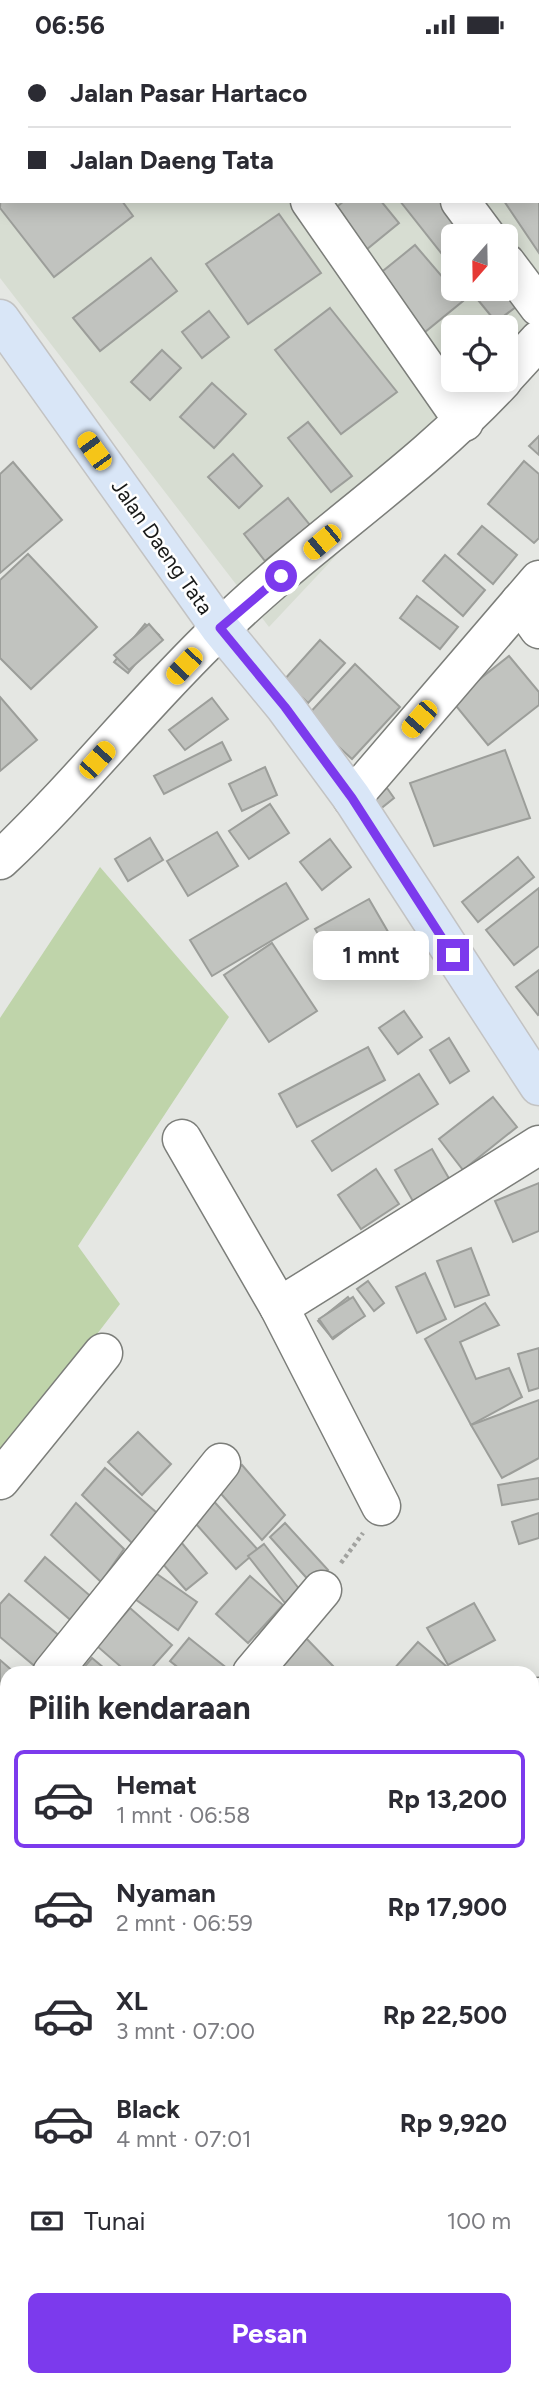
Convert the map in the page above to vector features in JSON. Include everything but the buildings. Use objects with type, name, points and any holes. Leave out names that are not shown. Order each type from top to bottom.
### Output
[{"type":"main road","name":"Jalan Daeng Tata","points":[[0,319],[220,628],[285,707],[352,798],[539,1086]]},
{"type":"street","points":[[311,203],[464,422]]},
{"type":"street","points":[[461,203],[477,224]]},
{"type":"street","points":[[518,279],[539,307]]},
{"type":"street","points":[[518,363],[539,340]]},
{"type":"street","points":[[0,860],[48,815],[220,628],[464,422],[491,392]]},
{"type":"street","points":[[352,798],[533,604]]},
{"type":"street","points":[[182,1139],[279,1307],[382,1506]]},
{"type":"street","points":[[279,1307],[539,1145]]},
{"type":"street","points":[[0,1480],[103,1353]]},
{"type":"street","points":[[58,1666],[220,1463]]},
{"type":"street","points":[[258,1666],[322,1590]]},
{"type":"path","points":[[322,1590],[382,1506]]},
{"type":"shaded area","points":[[0,203],[539,203],[539,340],[518,362],[518,315],[441,315],[441,392],[490,392],[269,627],[0,278]]},
{"type":"green space","points":[[100,867],[229,1017],[78,1246],[120,1304],[0,1461],[0,1018]]},
{"type":"route","points":[[281,576],[220,628],[285,707],[352,798],[453,955]]}]
